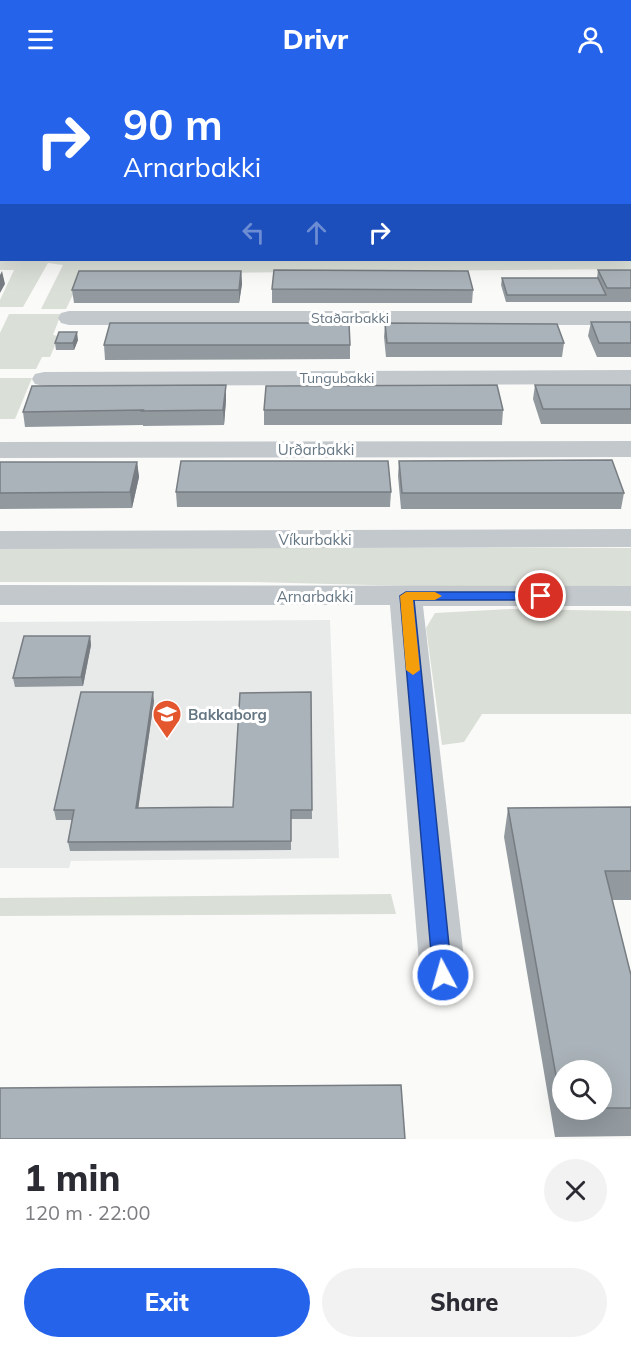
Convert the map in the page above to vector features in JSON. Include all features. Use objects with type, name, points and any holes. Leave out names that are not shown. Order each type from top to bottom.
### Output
[{"type":"street","name":"Staðarbakki","points":[[69,318],[631,318]]},
{"type":"street","name":"Tungubakki","points":[[44,379],[631,377]]},
{"type":"street","name":"Urðarbakki","points":[[0,450],[631,448]]},
{"type":"street","name":"Víkurbakki","points":[[0,540],[631,538]]},
{"type":"street","name":"Arnarbakki","points":[[0,595],[631,596]]},
{"type":"street","points":[[406,596],[443,975]]},
{"type":"shaded area","points":[[0,261],[631,261],[631,269],[83,274],[66,309],[41,309],[63,265],[48,263],[23,307],[0,307],[0,300],[14,270],[0,270]]},
{"type":"shaded area","points":[[9,314],[61,314],[53,335],[59,336],[50,357],[42,357],[36,369],[0,369],[0,333]]},
{"type":"shaded area","points":[[0,378],[32,378],[15,419],[0,419]]},
{"type":"shaded area","points":[[0,548],[631,548],[631,588],[484,588],[250,582],[0,582]]},
{"type":"shaded area","points":[[510,609],[631,611],[631,714],[482,714],[464,742],[442,745],[426,628],[435,613]]},
{"type":"shaded area","name":"Bakkaborg","points":[[330,620],[339,858],[71,861],[69,868],[0,868],[0,622]]},
{"type":"shaded area","points":[[391,894],[396,914],[0,916],[0,898]]},
{"type":"building","points":[[274,270],[468,271],[473,290],[272,289]]},
{"type":"building","points":[[598,270],[631,270],[631,288],[607,288]]},
{"type":"building","points":[[79,271],[241,271],[239,290],[72,290]]},
{"type":"building","points":[[502,278],[598,278],[606,295],[507,295]]},
{"type":"building","points":[[591,322],[631,322],[631,343],[599,343]]},
{"type":"building","points":[[110,323],[349,323],[350,345],[104,345]]},
{"type":"building","points":[[385,323],[557,324],[564,343],[387,343]]},
{"type":"building","points":[[59,332],[77,332],[73,343],[55,343]]},
{"type":"building","points":[[226,385],[223,410],[23,412],[32,386]]},
{"type":"building","points":[[497,385],[503,410],[264,410],[266,386]]},
{"type":"building","points":[[535,385],[631,385],[631,409],[543,409]]},
{"type":"building","points":[[612,460],[624,493],[402,493],[399,461]]},
{"type":"building","points":[[181,461],[388,461],[391,492],[176,492]]},
{"type":"building","points":[[0,462],[137,462],[130,492],[0,493]]},
{"type":"building","points":[[24,636],[90,636],[81,677],[13,678]]},
{"type":"building","points":[[81,692],[153,692],[136,808],[233,807],[240,693],[311,692],[312,810],[291,810],[291,841],[68,842],[74,810],[54,810]]},
{"type":"building","points":[[631,807],[631,871],[605,871],[631,975],[631,1108],[612,1108],[612,1060],[553,1060],[508,808]]},
{"type":"building","points":[[401,1085],[405,1139],[0,1139],[0,1088]]},
{"type":"slow traffic","points":[[413,670],[406,596],[435,596]]},
{"type":"place","name":"Bakkaborg","points":[[167,740]]},
{"type":"route","points":[[443,975],[406,596],[541,596]]}]
